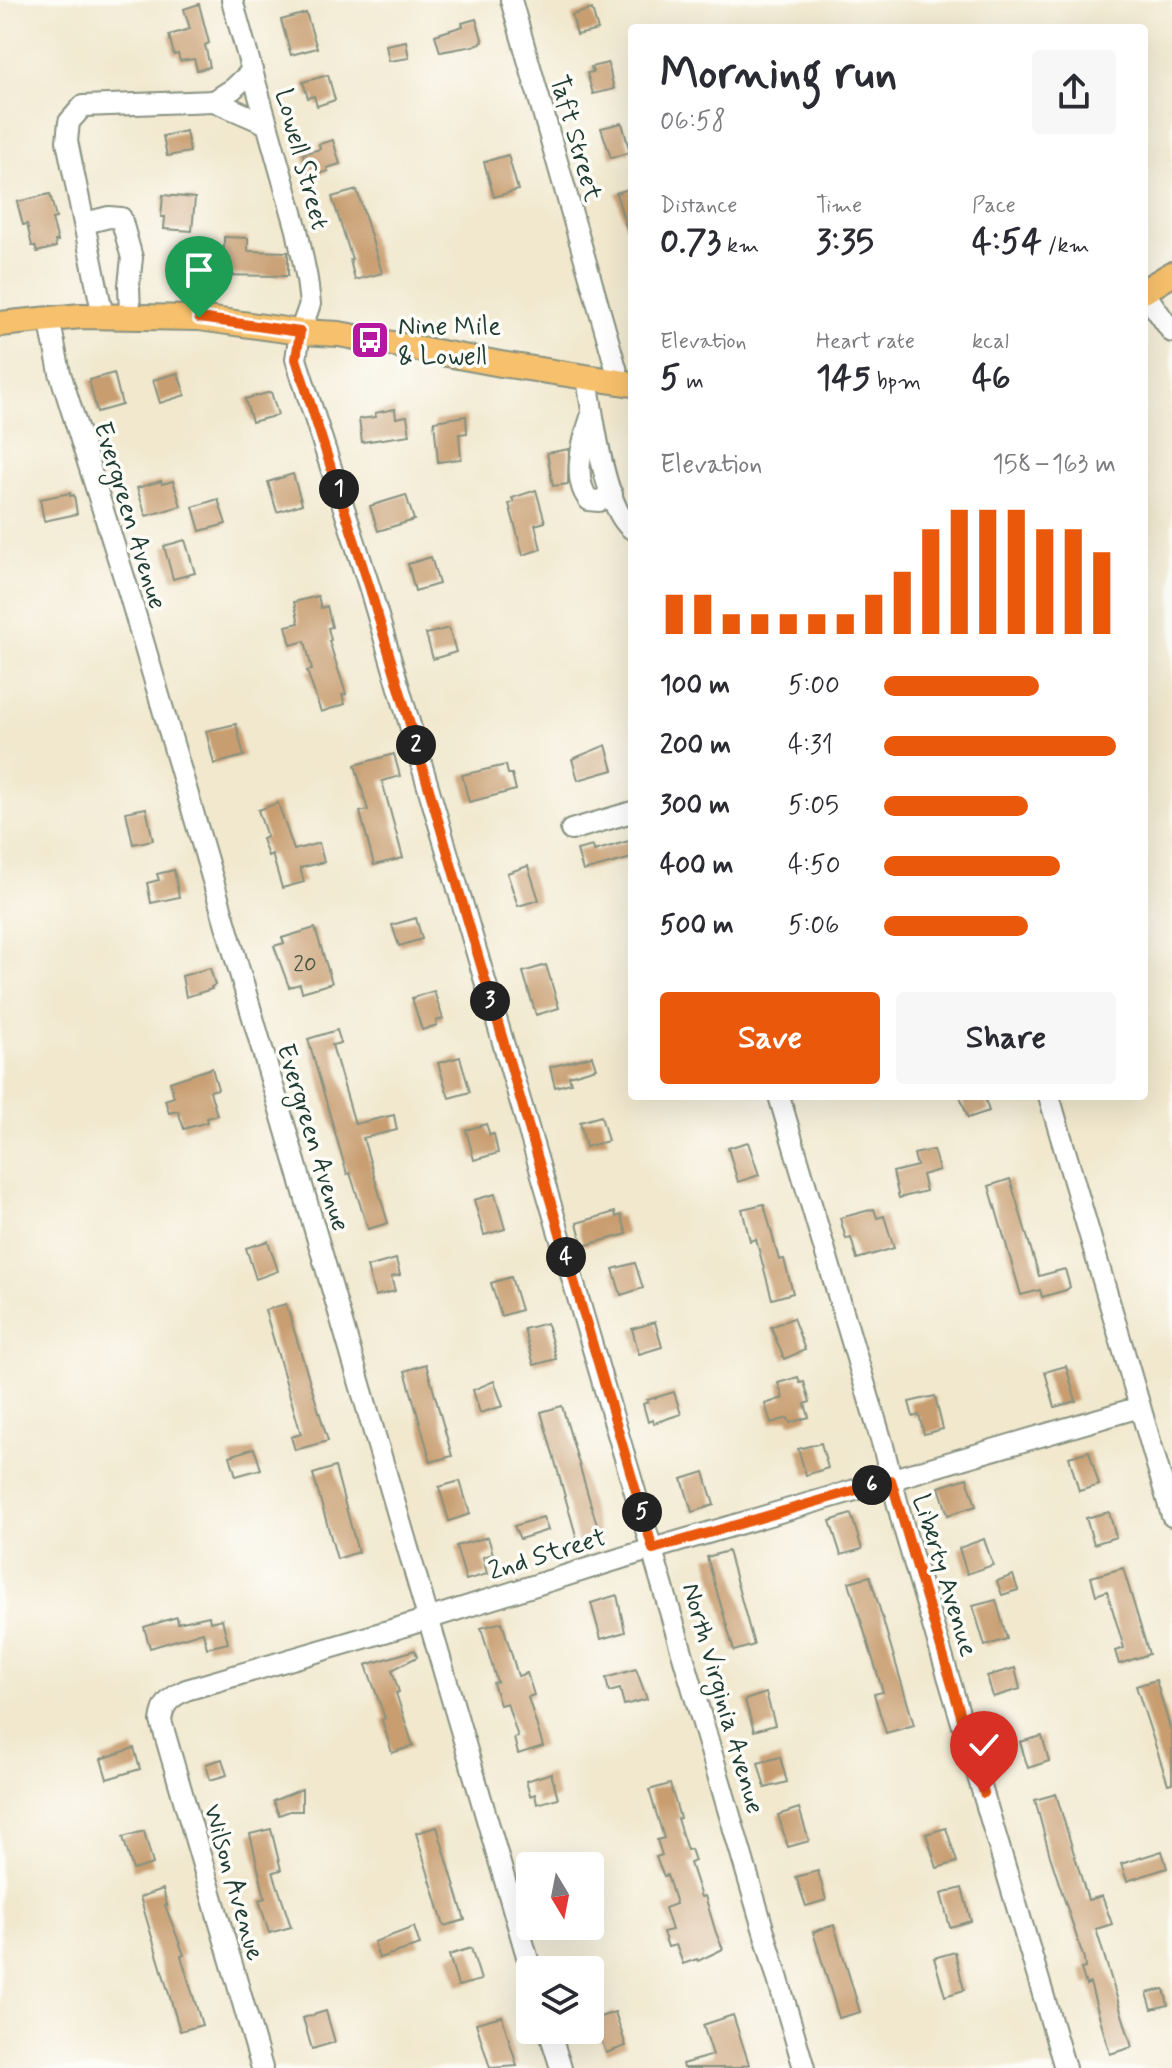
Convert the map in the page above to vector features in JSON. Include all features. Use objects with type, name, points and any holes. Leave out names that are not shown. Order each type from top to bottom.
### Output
[{"type":"main road","points":[[1148,289],[1172,274]]},
{"type":"main road","points":[[0,324],[49,318],[130,315],[199,318],[300,332],[339,334],[626,383]]},
{"type":"street","name":"Lowell Street","points":[[232,0],[297,230],[310,304],[300,332]]},
{"type":"street","name":"Taft Street","points":[[511,0],[626,383]]},
{"type":"street","points":[[214,101],[252,71]]},
{"type":"street","points":[[103,316],[67,141],[69,122],[76,112],[83,106],[99,104],[214,101],[267,124]]},
{"type":"street","points":[[85,223],[109,217],[121,218],[132,258],[130,315]]},
{"type":"street","points":[[1148,296],[1172,329]]},
{"type":"street","name":"Evergreen Avenue","points":[[49,318],[60,373],[129,593],[527,1956]]},
{"type":"street","name":"North Virginia Avenue","points":[[300,332],[296,359],[370,589],[804,2068]]},
{"type":"street","points":[[587,377],[600,454],[612,494],[628,526]]},
{"type":"street","points":[[571,830],[628,813]]},
{"type":"street","name":"Liberty Avenue","points":[[780,1100],[1065,2068]]},
{"type":"street","points":[[1050,1100],[1172,1516]]},
{"type":"street","name":"2nd Street","points":[[162,1711],[172,1697],[186,1690],[1140,1407]]},
{"type":"street","name":"Wilson Avenue","points":[[162,1711],[161,1721],[262,2068]]},
{"type":"street","points":[[553,2044],[561,2068]]},
{"type":"building","points":[[199,4],[209,43],[205,45],[210,67],[197,70],[194,59],[180,61],[178,54],[174,55],[169,35],[190,29],[184,9]]},
{"type":"building","points":[[592,9],[598,30],[577,35],[572,15]]},
{"type":"building","points":[[306,13],[317,48],[291,55],[281,20]]},
{"type":"building","points":[[476,19],[483,42],[440,52],[435,35]]},
{"type":"building","points":[[406,41],[409,58],[389,61],[386,45]]},
{"type":"building","points":[[608,63],[614,89],[593,94],[587,73],[593,72],[591,67]]},
{"type":"building","points":[[328,75],[335,100],[317,106],[314,96],[308,98],[303,82]]},
{"type":"building","points":[[622,123],[628,153],[611,158],[601,128]]},
{"type":"building","points":[[186,131],[190,152],[167,156],[163,136]]},
{"type":"building","points":[[333,140],[340,164],[310,177],[303,154],[320,149],[319,144]]},
{"type":"building","points":[[508,155],[518,190],[494,197],[484,162]]},
{"type":"building","points":[[628,189],[628,233],[616,193]]},
{"type":"building","points":[[357,190],[382,273],[355,280],[352,259],[332,197]]},
{"type":"building","points":[[50,194],[58,241],[55,241],[56,247],[37,252],[32,246],[27,224],[23,225],[17,202]]},
{"type":"building","points":[[163,195],[195,198],[192,231],[164,229],[165,217],[161,217]]},
{"type":"building","points":[[224,237],[248,238],[248,251],[288,252],[288,276],[216,275],[216,254],[224,254]]},
{"type":"building","points":[[114,373],[122,405],[97,412],[89,380]]},
{"type":"building","points":[[178,373],[185,395],[160,403],[153,380]]},
{"type":"building","points":[[271,392],[278,415],[252,422],[245,399]]},
{"type":"building","points":[[395,409],[396,418],[407,416],[410,435],[362,442],[359,419],[376,417],[375,413]]},
{"type":"building","points":[[466,416],[467,433],[459,434],[461,459],[438,462],[434,421]]},
{"type":"building","points":[[569,449],[568,484],[553,486],[547,453]]},
{"type":"building","points":[[293,474],[302,504],[277,512],[268,482]]},
{"type":"building","points":[[161,481],[162,484],[173,481],[181,506],[146,516],[137,488]]},
{"type":"building","points":[[536,490],[545,522],[535,525],[541,549],[523,555],[509,504],[514,502],[512,498]]},
{"type":"building","points":[[70,493],[70,496],[74,495],[77,514],[44,521],[40,499]]},
{"type":"building","points":[[406,495],[414,520],[378,531],[370,506]]},
{"type":"building","points":[[218,499],[226,524],[200,531],[193,507]]},
{"type":"building","points":[[185,540],[195,573],[173,579],[164,546]]},
{"type":"building","points":[[431,557],[439,584],[415,591],[408,564]]},
{"type":"building","points":[[318,596],[321,608],[327,606],[332,627],[328,628],[329,641],[346,694],[342,695],[345,704],[321,712],[307,671],[312,670],[305,641],[291,645],[286,626],[299,623],[294,602]]},
{"type":"building","points":[[449,628],[456,652],[433,659],[426,634]]},
{"type":"building","points":[[236,724],[244,756],[214,764],[206,731]]},
{"type":"building","points":[[606,745],[613,770],[578,780],[572,759]]},
{"type":"building","points":[[394,754],[400,776],[382,781],[403,858],[374,865],[360,812],[368,810],[355,765]]},
{"type":"building","points":[[506,765],[516,790],[469,802],[462,775]]},
{"type":"building","points":[[278,803],[294,850],[319,843],[324,862],[300,868],[304,882],[282,888],[272,854],[268,856],[262,839],[267,837],[258,810]]},
{"type":"building","points":[[146,808],[153,840],[133,844],[126,812]]},
{"type":"building","points":[[628,841],[628,859],[583,871],[577,850],[593,846],[594,851]]},
{"type":"building","points":[[528,866],[539,900],[518,906],[507,873]]},
{"type":"building","points":[[174,870],[179,897],[151,903],[147,883],[159,880],[157,874]]},
{"type":"building","points":[[416,918],[422,939],[399,946],[392,925]]},
{"type":"building","points":[[315,928],[332,983],[302,992],[300,984],[289,987],[274,946],[284,943],[282,938]]},
{"type":"building","points":[[546,965],[559,1008],[536,1015],[523,972]]},
{"type":"building","points":[[210,968],[215,985],[212,989],[186,997],[182,976]]},
{"type":"building","points":[[434,991],[443,1019],[436,1021],[437,1025],[422,1030],[412,998]]},
{"type":"building","points":[[337,1030],[341,1043],[332,1045],[355,1124],[394,1115],[397,1130],[363,1138],[388,1223],[368,1229],[350,1173],[347,1174],[308,1039]]},
{"type":"building","points":[[592,1056],[596,1068],[569,1076],[571,1083],[555,1087],[550,1067]]},
{"type":"building","points":[[460,1057],[470,1092],[449,1098],[438,1063]]},
{"type":"building","points":[[212,1068],[218,1089],[210,1091],[217,1115],[206,1118],[207,1122],[184,1129],[178,1111],[169,1113],[165,1100],[174,1097],[170,1082]]},
{"type":"building","points":[[961,1100],[985,1100],[989,1111],[968,1118]]},
{"type":"building","points":[[601,1116],[608,1141],[586,1147],[580,1122]]},
{"type":"building","points":[[486,1124],[490,1135],[494,1134],[498,1153],[474,1160],[466,1130]]},
{"type":"building","points":[[748,1142],[759,1175],[738,1182],[728,1148]]},
{"type":"building","points":[[933,1150],[939,1170],[922,1175],[926,1191],[899,1198],[893,1172],[917,1166],[914,1154]]},
{"type":"building","points":[[1010,1179],[1039,1276],[1065,1269],[1070,1287],[1066,1290],[1042,1297],[1040,1290],[1021,1295],[989,1186]]},
{"type":"building","points":[[495,1194],[505,1229],[484,1235],[474,1200]]},
{"type":"building","points":[[764,1204],[779,1260],[784,1259],[793,1293],[772,1299],[756,1239],[750,1241],[742,1209]]},
{"type":"building","points":[[874,1209],[877,1218],[884,1216],[894,1248],[857,1259],[851,1238],[846,1239],[840,1218]]},
{"type":"building","points":[[615,1212],[616,1217],[621,1215],[627,1234],[583,1246],[577,1223]]},
{"type":"building","points":[[268,1241],[278,1271],[256,1279],[246,1248]]},
{"type":"building","points":[[396,1259],[400,1275],[391,1277],[395,1291],[375,1296],[367,1267]]},
{"type":"building","points":[[635,1263],[643,1288],[621,1295],[613,1269]]},
{"type":"building","points":[[511,1277],[521,1310],[501,1316],[491,1283]]},
{"type":"building","points":[[286,1304],[328,1441],[295,1450],[291,1437],[301,1434],[265,1310]]},
{"type":"building","points":[[793,1318],[805,1350],[784,1359],[771,1327]]},
{"type":"building","points":[[655,1322],[662,1347],[639,1354],[632,1329]]},
{"type":"building","points":[[547,1323],[556,1359],[534,1365],[524,1329]]},
{"type":"building","points":[[426,1364],[452,1456],[431,1462],[405,1371]]},
{"type":"building","points":[[1066,1366],[1076,1401],[1055,1407],[1045,1372]]},
{"type":"building","points":[[798,1377],[800,1383],[804,1382],[810,1402],[805,1404],[809,1417],[790,1423],[788,1418],[771,1423],[765,1404],[783,1398],[778,1383]]},
{"type":"building","points":[[494,1381],[503,1406],[480,1413],[473,1390]]},
{"type":"building","points":[[674,1392],[681,1414],[648,1422],[643,1404]]},
{"type":"building","points":[[935,1396],[943,1429],[924,1434],[919,1415],[913,1417],[909,1402]]},
{"type":"building","points":[[562,1406],[601,1539],[579,1546],[541,1412]]},
{"type":"building","points":[[821,1443],[828,1468],[806,1475],[798,1449]]},
{"type":"building","points":[[254,1448],[261,1469],[236,1476],[230,1456]]},
{"type":"building","points":[[1089,1451],[1099,1485],[1079,1491],[1069,1457]]},
{"type":"building","points":[[335,1467],[358,1552],[337,1559],[313,1474]]},
{"type":"building","points":[[704,1472],[714,1505],[692,1512],[682,1479]]},
{"type":"building","points":[[967,1478],[976,1506],[948,1515],[939,1487]]},
{"type":"building","points":[[460,1481],[470,1514],[449,1521],[439,1487]]},
{"type":"building","points":[[1109,1512],[1116,1537],[1094,1544],[1086,1518]]},
{"type":"building","points":[[851,1514],[862,1549],[841,1555],[830,1521]]},
{"type":"building","points":[[543,1517],[548,1530],[520,1539],[514,1526]]},
{"type":"building","points":[[488,1537],[493,1554],[483,1557],[487,1574],[466,1580],[456,1546]]},
{"type":"building","points":[[984,1539],[993,1565],[967,1574],[959,1548]]},
{"type":"building","points":[[728,1551],[754,1645],[734,1651],[707,1557]]},
{"type":"building","points":[[1123,1568],[1149,1654],[1119,1664],[1115,1651],[1124,1648],[1107,1591],[1096,1595],[1091,1577]]},
{"type":"building","points":[[1013,1575],[1018,1590],[1002,1595],[997,1581]]},
{"type":"building","points":[[870,1576],[914,1725],[886,1733],[874,1694],[883,1692],[849,1582]]},
{"type":"building","points":[[617,1595],[625,1632],[601,1639],[591,1603]]},
{"type":"building","points":[[996,1600],[1007,1639],[985,1646],[973,1606]]},
{"type":"building","points":[[209,1616],[210,1622],[222,1619],[228,1643],[207,1648],[203,1632],[150,1648],[144,1627],[177,1617],[178,1623]]},
{"type":"building","points":[[502,1622],[518,1676],[527,1673],[534,1695],[528,1697],[543,1746],[518,1754],[514,1738],[518,1737],[507,1703],[500,1705],[493,1683],[497,1682],[481,1628]]},
{"type":"building","points":[[415,1650],[417,1657],[392,1670],[413,1746],[392,1753],[382,1720],[385,1718],[366,1665]]},
{"type":"building","points":[[1015,1668],[1020,1689],[993,1697],[987,1676]]},
{"type":"building","points":[[636,1669],[647,1699],[624,1705],[620,1689],[609,1692],[606,1678]]},
{"type":"building","points":[[1156,1680],[1172,1735],[1172,1783],[1168,1784],[1136,1686]]},
{"type":"building","points":[[766,1693],[775,1725],[754,1731],[745,1700]]},
{"type":"building","points":[[1042,1736],[1049,1761],[1028,1768],[1020,1742]]},
{"type":"building","points":[[134,1748],[140,1769],[107,1779],[101,1759]]},
{"type":"building","points":[[780,1757],[787,1782],[765,1788],[758,1763]]},
{"type":"building","points":[[222,1759],[227,1775],[210,1780],[206,1764]]},
{"type":"building","points":[[551,1773],[558,1798],[537,1804],[535,1794],[530,1796],[526,1781]]},
{"type":"building","points":[[670,1784],[687,1850],[691,1849],[695,1861],[690,1863],[723,1949],[698,1961],[683,1964],[676,1945],[668,1947],[663,1932],[672,1930],[665,1908],[676,1904],[667,1875],[664,1876],[656,1857],[662,1855],[657,1840],[664,1838],[649,1790]]},
{"type":"building","points":[[302,1789],[302,1811],[279,1815],[273,1801]]},
{"type":"building","points":[[1056,1794],[1088,1900],[1102,1896],[1112,1924],[1096,1929],[1132,2047],[1110,2054],[1090,1983],[1086,1985],[1081,1969],[1085,1968],[1084,1959],[1035,1800]]},
{"type":"building","points":[[799,1808],[809,1841],[788,1847],[778,1815]]},
{"type":"building","points":[[437,1827],[465,1920],[444,1926],[416,1833]]},
{"type":"building","points":[[946,1828],[957,1862],[937,1868],[926,1834]]},
{"type":"building","points":[[271,1829],[281,1870],[273,1872],[291,1927],[269,1933],[259,1900],[265,1898],[250,1834]]},
{"type":"building","points":[[144,1831],[153,1864],[133,1870],[123,1837]]},
{"type":"building","points":[[1162,1851],[1167,1868],[1127,1881],[1121,1864]]},
{"type":"building","points":[[818,1871],[826,1900],[806,1906],[796,1877]]},
{"type":"building","points":[[962,1888],[971,1921],[950,1927],[941,1894]]},
{"type":"building","points":[[163,1889],[165,1905],[184,1955],[181,1956],[202,2025],[180,2031],[140,1897]]},
{"type":"building","points":[[834,1925],[860,2012],[839,2018],[813,1932]]},
{"type":"building","points":[[414,1927],[420,1945],[379,1958],[374,1942]]},
{"type":"building","points":[[471,1948],[481,1980],[458,1986],[449,1955]]},
{"type":"building","points":[[955,1952],[964,1990],[945,1996],[934,1958]]},
{"type":"building","points":[[1164,1989],[1168,2005],[1152,2009],[1147,1993]]},
{"type":"building","points":[[326,2011],[335,2042],[312,2049],[303,2018]]},
{"type":"building","points":[[615,2012],[626,2046],[606,2053],[603,2044],[604,2016]]},
{"type":"building","points":[[733,2015],[749,2064],[736,2068],[683,2068],[682,2064],[713,2055],[703,2025]]},
{"type":"building","points":[[502,2016],[517,2066],[490,2068],[476,2023]]},
{"type":"place","name":"Nine Mile & Lowell","points":[[370,340]]},
{"type":"route","points":[[199,318],[300,332],[296,359],[315,410],[370,589],[653,1549],[891,1480],[984,1793]]}]
